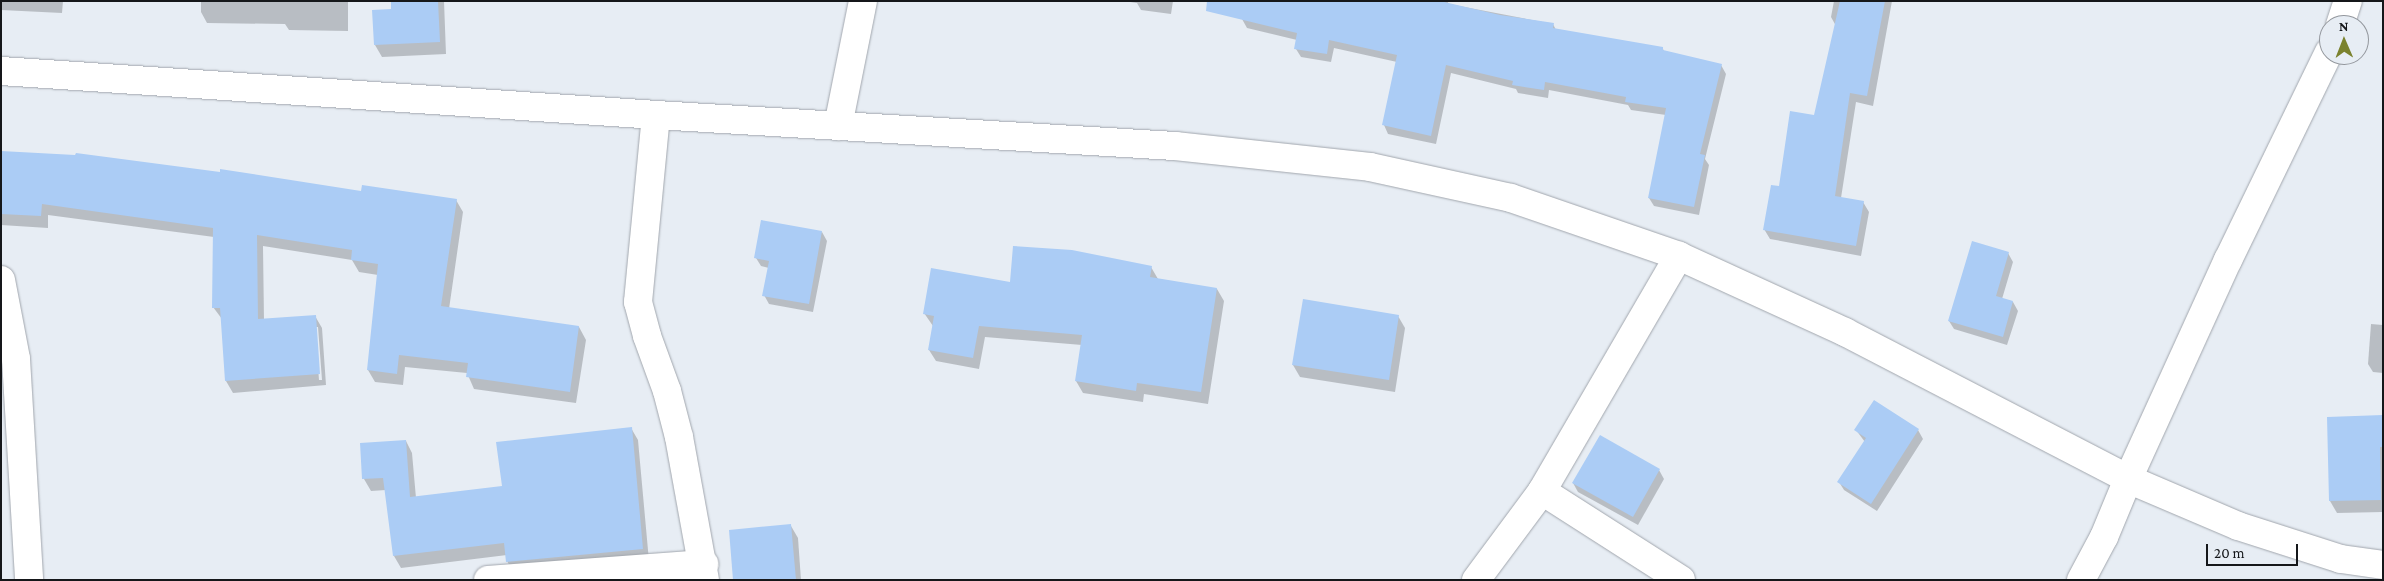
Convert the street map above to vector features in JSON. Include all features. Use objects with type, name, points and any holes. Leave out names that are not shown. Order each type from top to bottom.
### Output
[{"type":"street","points":[[838,126],[863,1]]},
{"type":"street","points":[[2343,15],[2348,1]]},
{"type":"street","points":[[2080,580],[2104,537],[2128,479],[2228,260],[2323,65]]},
{"type":"street","points":[[1,72],[656,116],[1175,146],[1370,167],[1510,198],[1679,256],[1845,332],[2128,479],[2238,526],[2341,559],[2383,565]]},
{"type":"street","points":[[488,580],[704,572],[679,437],[667,391],[647,336],[638,302],[656,116]]},
{"type":"street","points":[[1476,580],[1542,492],[1679,256]]},
{"type":"street","points":[[1,280],[16,359],[29,580]]},
{"type":"street","points":[[1542,492],[1681,580]]},
{"type":"building","points":[[391,1],[438,1],[440,42],[374,45],[372,10],[391,9]]},
{"type":"building","points":[[1207,1],[1440,1],[1500,15],[1554,23],[1553,28],[1663,47],[1663,50],[1722,64],[1700,154],[1705,155],[1694,207],[1648,198],[1666,108],[1625,102],[1626,97],[1545,82],[1544,90],[1512,85],[1513,81],[1446,65],[1431,136],[1382,125],[1397,55],[1329,40],[1327,54],[1294,49],[1297,33],[1206,11]]},
{"type":"building","points":[[1840,1],[1885,1],[1867,96],[1850,93],[1835,196],[1864,201],[1856,246],[1763,230],[1771,185],[1779,186],[1790,111],[1814,115]]},
{"type":"building","points":[[1,151],[75,155],[76,153],[220,172],[220,169],[361,191],[362,185],[457,199],[441,306],[579,326],[570,392],[466,377],[468,363],[399,355],[397,374],[367,370],[378,264],[351,260],[352,250],[257,235],[258,319],[316,315],[320,374],[225,381],[220,308],[212,308],[213,228],[42,204],[41,216],[1,214]]},
{"type":"building","points":[[761,220],[822,231],[809,304],[762,296],[769,261],[754,258]]},
{"type":"building","points":[[1972,241],[2009,252],[1996,296],[2013,301],[2003,337],[1948,321]]},
{"type":"building","points":[[1013,246],[1072,250],[1152,266],[1150,277],[1217,288],[1201,392],[1137,383],[1136,391],[1075,381],[1082,335],[979,326],[973,358],[928,350],[934,316],[923,314],[931,268],[1010,282]]},
{"type":"building","points":[[1303,299],[1399,315],[1389,380],[1292,365]]},
{"type":"building","points":[[1874,400],[1919,429],[1871,504],[1837,482],[1866,438],[1854,430]]},
{"type":"building","points":[[2383,415],[2383,447],[2380,447],[2381,500],[2329,501],[2327,417]]},
{"type":"building","points":[[632,427],[643,549],[506,562],[504,543],[393,556],[383,478],[362,479],[360,443],[406,440],[410,497],[502,486],[496,442]]},
{"type":"building","points":[[1600,435],[1660,469],[1633,517],[1572,483]]},
{"type":"building","points":[[791,524],[796,580],[733,580],[729,530]]}]
